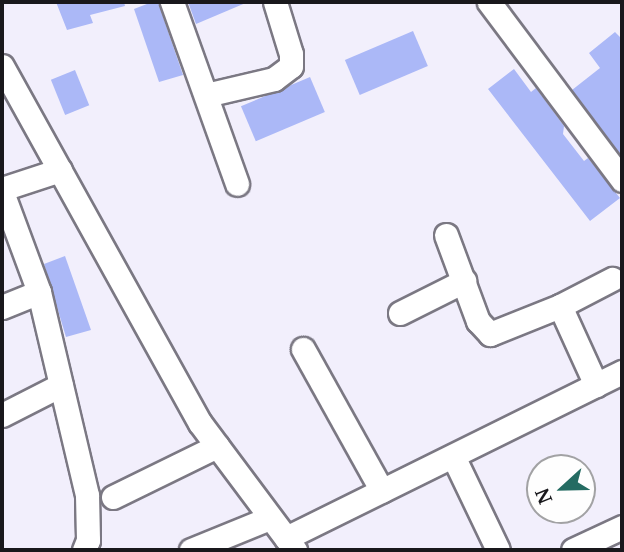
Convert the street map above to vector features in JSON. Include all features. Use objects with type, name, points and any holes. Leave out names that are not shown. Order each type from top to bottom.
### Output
[{"type":"street","points":[[172,2],[237,184]]},
{"type":"street","points":[[206,95],[274,79],[292,66],[291,54],[275,2]]},
{"type":"street","points":[[489,2],[622,180]]},
{"type":"street","points":[[2,66],[200,423],[290,544],[382,491],[622,372]]},
{"type":"street","points":[[60,170],[2,190],[39,292],[87,495],[88,540],[84,550]]},
{"type":"street","points":[[446,235],[478,321],[491,334],[560,306],[612,279]]},
{"type":"street","points":[[400,313],[464,281]]},
{"type":"street","points":[[2,307],[39,292]]},
{"type":"street","points":[[560,306],[596,385]]},
{"type":"street","points":[[303,349],[382,491]]},
{"type":"street","points":[[2,415],[61,385]]},
{"type":"street","points":[[113,497],[217,446]]},
{"type":"street","points":[[453,456],[498,550]]},
{"type":"street","points":[[191,550],[271,518]]},
{"type":"street","points":[[573,550],[622,527]]},
{"type":"building","points":[[56,2],[124,2],[125,6],[90,15],[93,23],[67,30]]},
{"type":"building","points":[[158,2],[183,75],[159,82],[134,9]]},
{"type":"building","points":[[188,2],[248,2],[196,24]]},
{"type":"building","points":[[413,31],[428,66],[360,95],[345,60]]},
{"type":"building","points":[[615,32],[622,39],[622,157],[572,90],[600,68],[589,53]]},
{"type":"building","points":[[514,69],[531,92],[536,88],[564,126],[563,134],[584,161],[588,158],[620,198],[590,221],[488,89]]},
{"type":"building","points":[[75,70],[89,105],[65,115],[51,80]]},
{"type":"building","points":[[310,77],[325,112],[256,141],[241,106]]},
{"type":"building","points":[[65,256],[91,330],[66,337],[44,264]]}]
